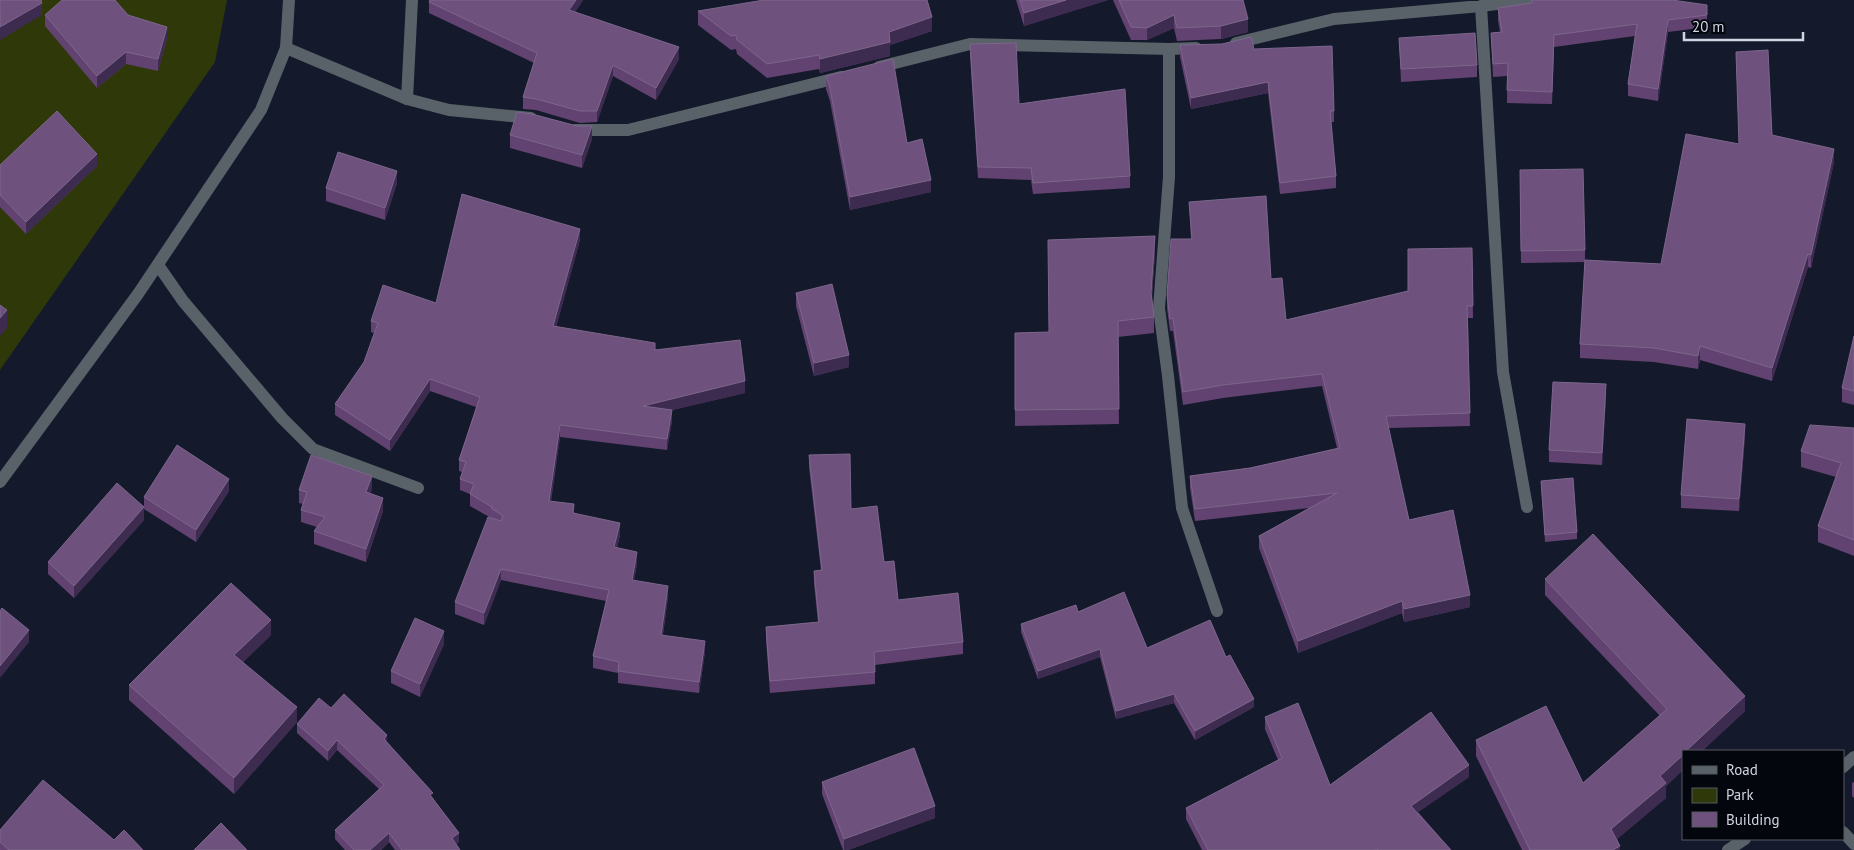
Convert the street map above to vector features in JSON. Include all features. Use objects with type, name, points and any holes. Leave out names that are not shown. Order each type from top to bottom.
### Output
[{"type":"street","points":[[1,479],[158,265],[261,110],[286,48],[289,0]]},
{"type":"street","points":[[407,99],[412,0]]},
{"type":"street","points":[[1222,47],[1334,19],[1527,0]]},
{"type":"street","points":[[1481,6],[1503,372],[1527,507]]},
{"type":"street","points":[[561,126],[579,131],[628,130],[970,44],[1169,49],[1204,48]]},
{"type":"street","points":[[286,48],[407,99],[449,110],[543,120]]},
{"type":"street","points":[[1169,49],[1169,177],[1159,308],[1182,508],[1217,611]]},
{"type":"street","points":[[158,265],[183,300],[282,418],[313,449],[418,488]]},
{"type":"street","points":[[1844,766],[1854,757]]},
{"type":"street","points":[[1844,833],[1854,844]]},
{"type":"street","points":[[1728,850],[1743,840]]},
{"type":"green space","points":[[0,0],[227,0],[215,62],[0,370]]},
{"type":"building","points":[[0,0],[41,0],[42,3],[0,27]]},
{"type":"building","points":[[62,0],[115,0],[128,15],[167,27],[158,59],[126,52],[97,76],[45,15]]},
{"type":"building","points":[[430,0],[576,0],[569,10],[679,47],[656,88],[613,65],[597,111],[580,111],[523,97],[537,53],[429,2]]},
{"type":"building","points":[[764,0],[927,0],[932,17],[889,32],[890,42],[820,59],[819,55],[767,64],[737,40],[736,35],[731,36],[698,11]]},
{"type":"building","points":[[1020,0],[1066,0],[1024,13]]},
{"type":"building","points":[[1119,0],[1243,0],[1248,19],[1221,26],[1177,28],[1174,15],[1147,28],[1131,27]]},
{"type":"building","points":[[1532,0],[1672,0],[1707,5],[1707,15],[1668,20],[1658,89],[1628,84],[1637,24],[1554,35],[1552,92],[1507,90],[1508,63],[1493,64],[1491,33],[1502,32],[1498,8],[1532,3]]},
{"type":"building","points":[[1475,33],[1477,65],[1401,69],[1399,38]]},
{"type":"building","points":[[1251,37],[1254,49],[1332,46],[1334,111],[1330,111],[1336,176],[1280,183],[1268,82],[1191,98],[1180,45],[1222,44]]},
{"type":"building","points":[[1016,43],[1019,104],[1125,89],[1130,176],[1033,183],[1031,168],[978,167],[970,44]]},
{"type":"building","points":[[1768,50],[1772,135],[1834,149],[1811,255],[1808,254],[1772,368],[1700,346],[1698,356],[1654,348],[1580,344],[1585,260],[1661,264],[1686,134],[1739,144],[1736,52]]},
{"type":"building","points":[[893,59],[907,143],[922,139],[931,180],[850,197],[830,88],[826,76]]},
{"type":"building","points":[[57,111],[97,154],[26,222],[0,195],[0,165]]},
{"type":"building","points":[[517,112],[577,126],[592,126],[582,155],[510,135]]},
{"type":"building","points":[[338,152],[397,171],[385,208],[326,188]]},
{"type":"building","points":[[1583,169],[1585,250],[1521,251],[1520,170]]},
{"type":"building","points":[[462,194],[580,229],[553,326],[655,343],[655,350],[740,340],[745,381],[643,406],[672,410],[667,439],[560,425],[549,501],[574,504],[573,513],[620,523],[614,547],[637,552],[632,580],[668,586],[661,635],[705,641],[699,682],[618,671],[619,662],[593,656],[609,590],[501,569],[484,613],[455,602],[488,517],[501,521],[503,516],[470,494],[474,484],[460,479],[466,462],[459,460],[480,397],[430,379],[390,440],[335,404],[364,362],[378,323],[371,321],[383,285],[436,303]]},
{"type":"building","points":[[1266,196],[1271,279],[1282,278],[1286,320],[1408,291],[1408,249],[1472,248],[1473,306],[1467,306],[1470,413],[1386,416],[1409,520],[1453,510],[1470,595],[1404,609],[1402,601],[1298,641],[1259,536],[1337,493],[1195,509],[1190,476],[1250,468],[1340,448],[1322,374],[1223,385],[1183,392],[1173,318],[1170,319],[1167,295],[1171,239],[1192,239],[1189,202]]},
{"type":"building","points":[[1155,236],[1151,292],[1154,317],[1118,321],[1119,409],[1015,410],[1015,333],[1049,332],[1048,240]]},
{"type":"building","points":[[832,284],[849,355],[814,363],[796,293]]},
{"type":"building","points":[[0,305],[7,310],[0,318]]},
{"type":"building","points":[[1854,336],[1854,391],[1842,388]]},
{"type":"building","points":[[1553,382],[1606,384],[1602,453],[1549,450]]},
{"type":"building","points":[[1687,419],[1745,424],[1739,499],[1681,495]]},
{"type":"building","points":[[1810,425],[1854,428],[1854,540],[1818,526],[1841,463],[1801,451]]},
{"type":"building","points":[[177,445],[229,479],[196,530],[144,497]]},
{"type":"building","points":[[850,454],[851,509],[877,506],[884,562],[894,561],[898,600],[958,593],[963,642],[874,652],[875,672],[770,681],[766,627],[819,622],[814,571],[822,570],[809,455]]},
{"type":"building","points":[[311,455],[372,476],[366,492],[383,498],[366,549],[314,531],[325,517],[301,510],[307,492],[299,490]]},
{"type":"building","points":[[1573,478],[1577,532],[1545,535],[1541,481]]},
{"type":"building","points":[[117,483],[144,507],[74,586],[48,562]]},
{"type":"building","points":[[1593,534],[1745,696],[1687,750],[1682,750],[1682,756],[1660,776],[1666,783],[1611,829],[1620,846],[1613,850],[1530,850],[1476,740],[1546,706],[1583,783],[1667,709],[1545,579]]},
{"type":"building","points":[[231,583],[271,620],[234,655],[297,707],[234,778],[129,685]]},
{"type":"building","points":[[1124,592],[1147,648],[1210,620],[1226,657],[1230,655],[1254,699],[1195,731],[1174,694],[1116,711],[1100,649],[1038,671],[1021,624],[1076,605],[1078,612]]},
{"type":"building","points":[[2,608],[29,630],[0,666],[0,611]]},
{"type":"building","points":[[415,618],[444,631],[420,684],[391,671]]},
{"type":"building","points":[[344,694],[387,735],[384,739],[433,793],[430,795],[459,833],[452,838],[460,850],[402,850],[389,833],[370,850],[354,850],[335,830],[384,785],[337,740],[328,751],[297,724],[319,698],[331,708]]},
{"type":"building","points":[[1298,703],[1330,785],[1431,712],[1469,765],[1411,806],[1451,850],[1208,850],[1186,808],[1282,758],[1265,717]]},
{"type":"building","points":[[914,748],[935,806],[844,839],[822,782]]},
{"type":"building","points":[[43,780],[114,840],[124,830],[143,850],[9,850],[0,842],[0,830]]},
{"type":"building","points":[[221,823],[247,850],[194,850]]}]
